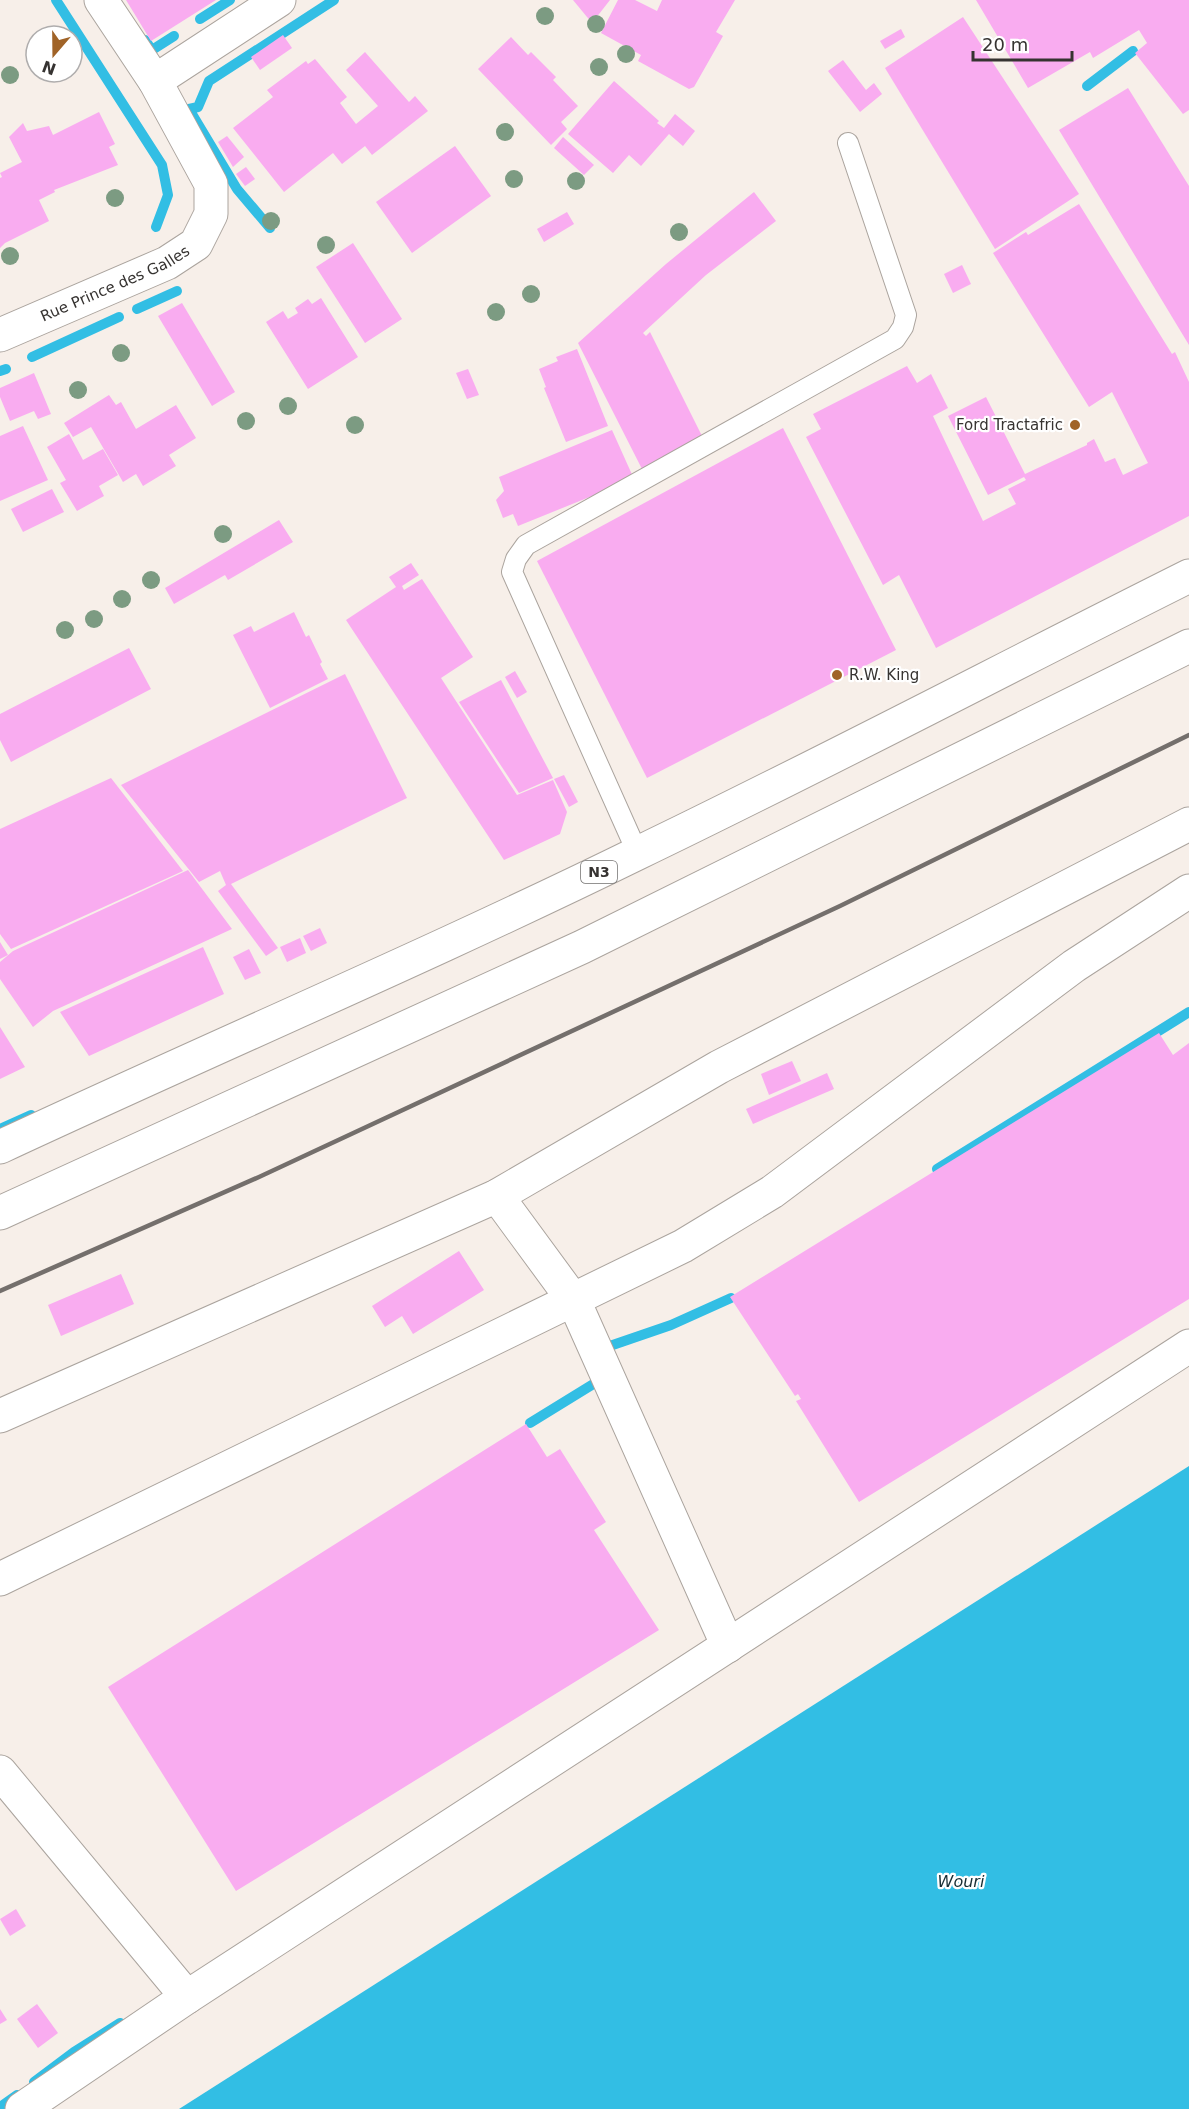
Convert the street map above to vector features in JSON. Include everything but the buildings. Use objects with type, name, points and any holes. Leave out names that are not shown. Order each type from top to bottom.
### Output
[{"type":"main road","name":"Rue Prince des Galles","points":[[0,335],[167,263],[196,244],[211,214],[210,184],[155,81],[101,0]]},
{"type":"main road","points":[[155,81],[279,0]]},
{"type":"main road","name":"N3","points":[[0,1147],[188,1059],[469,934],[638,854],[845,752],[1018,661],[1189,576]]},
{"type":"main road","points":[[0,1213],[582,947],[1189,646]]},
{"type":"main road","points":[[0,1416],[497,1196],[719,1067],[1189,824]]},
{"type":"main road","points":[[0,1580],[683,1246],[772,1192],[1074,966],[1189,891]]},
{"type":"main road","points":[[497,1196],[574,1301],[728,1646]]},
{"type":"main road","points":[[22,2109],[187,1997],[1189,1346]]},
{"type":"main road","points":[[0,1772],[187,1997]]},
{"type":"lane","points":[[638,854],[512,572],[516,559],[526,545],[895,339],[903,327],[906,315],[848,143]]},
{"type":"water","name":"Wouri","points":[[1189,1466],[1189,2109],[179,2109]]},
{"type":"waterway","points":[[56,0],[162,165],[168,195],[156,227]]},
{"type":"waterway","points":[[200,19],[230,0]]},
{"type":"waterway","points":[[270,228],[237,189],[189,109],[198,107],[209,81],[334,0]]},
{"type":"waterway","points":[[145,40],[152,50],[174,36]]},
{"type":"waterway","points":[[1087,86],[1133,51]]},
{"type":"waterway","points":[[137,309],[177,291]]},
{"type":"waterway","points":[[32,357],[119,317]]},
{"type":"waterway","points":[[0,371],[6,369]]},
{"type":"waterway","points":[[937,1169],[1189,1012]]},
{"type":"waterway","points":[[0,1129],[31,1115]]},
{"type":"waterway","points":[[601,1349],[671,1325],[731,1298]]},
{"type":"waterway","points":[[530,1423],[595,1383]]},
{"type":"waterway","points":[[34,2082],[74,2052],[120,2023]]},
{"type":"waterway","points":[[0,2107],[17,2095]]},
{"type":"railway","points":[[0,1291],[259,1177],[840,906],[1189,735]]},
{"type":"place","name":"Ford Tractafric","points":[[1075,425]]},
{"type":"place","name":"R.W. King","points":[[837,675]]}]
